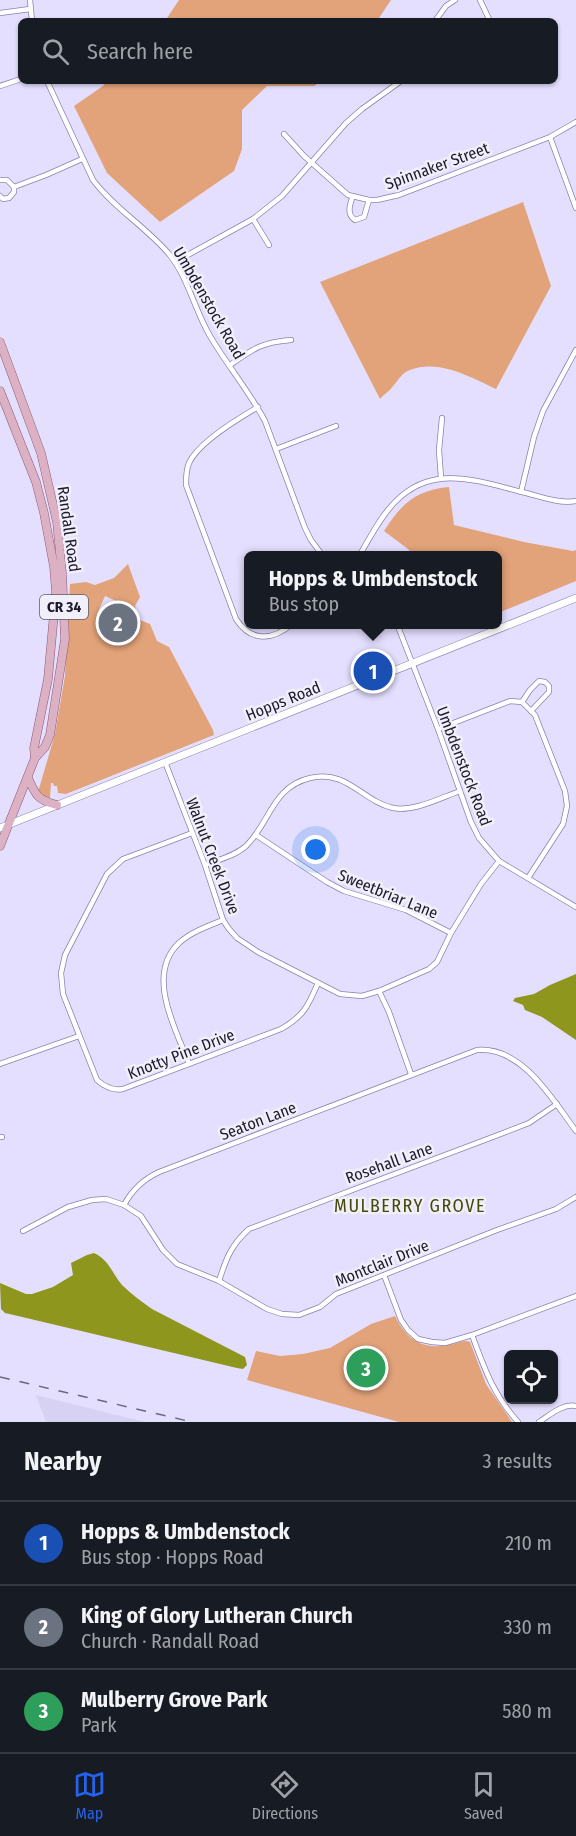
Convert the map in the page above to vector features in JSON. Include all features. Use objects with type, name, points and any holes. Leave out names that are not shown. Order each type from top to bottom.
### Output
[{"type":"main road","name":"Randall Road","points":[[0,342],[36,437],[48,479],[57,522],[65,639],[50,735],[45,747],[36,758],[0,846]]},
{"type":"main road","name":"Randall Road","points":[[0,391],[36,482],[54,567],[56,592],[48,679],[34,748],[36,758]]},
{"type":"main road","name":"Hopps Road","points":[[502,628],[576,598]]},
{"type":"main road","name":"Hopps Road","points":[[0,828],[499,629]]},
{"type":"main road","points":[[28,778],[36,796],[57,805]]},
{"type":"street","points":[[30,0],[32,18]]},
{"type":"street","points":[[437,18],[446,6],[455,0]]},
{"type":"street","points":[[480,0],[489,18]]},
{"type":"street","points":[[0,13],[30,9]]},
{"type":"street","points":[[0,86],[18,80]]},
{"type":"street","name":"Umbdenstock Road","points":[[48,84],[89,174],[100,190],[155,239],[175,262],[185,279],[209,334],[258,407],[276,448],[305,528],[320,551]]},
{"type":"street","points":[[175,262],[253,219],[282,196],[346,123],[397,84]]},
{"type":"street","name":"Spinnaker Street","points":[[284,134],[292,145],[348,195],[377,200],[399,195],[550,137],[576,122]]},
{"type":"street","points":[[550,137],[576,208]]},
{"type":"street","points":[[14,187],[82,159]]},
{"type":"street","points":[[0,180],[7,180],[14,187]]},
{"type":"street","points":[[0,196],[3,199],[9,198],[14,192],[14,187]]},
{"type":"street","points":[[353,196],[349,209],[355,220],[364,217],[369,200]]},
{"type":"street","points":[[253,219],[269,245]]},
{"type":"street","points":[[230,365],[260,346],[274,341],[291,340]]},
{"type":"street","points":[[521,492],[534,437],[543,411],[576,350]]},
{"type":"street","points":[[258,407],[220,432],[195,454],[188,465],[186,485],[236,619],[242,628],[253,635],[268,636],[286,629]]},
{"type":"street","points":[[441,478],[439,450],[442,418]]},
{"type":"street","points":[[276,448],[336,426]]},
{"type":"street","points":[[362,551],[394,502],[417,486],[441,478],[459,477],[558,501],[576,501]]},
{"type":"street","name":"Umbdenstock Road","points":[[399,629],[479,838],[499,861],[576,907]]},
{"type":"street","points":[[522,702],[539,681],[545,682],[549,686],[549,692],[531,711]]},
{"type":"street","points":[[438,729],[510,701],[522,702],[535,715],[565,791],[567,806],[563,824],[528,878]]},
{"type":"street","name":"Walnut Creek Drive","points":[[165,762],[205,865],[223,920],[237,938],[258,952],[340,994],[362,996],[379,992],[429,969],[437,962],[451,933],[481,884],[499,861]]},
{"type":"street","points":[[205,865],[244,848],[256,835],[271,808],[286,789],[309,778],[333,777],[347,782],[383,804],[394,808],[419,806],[460,791]]},
{"type":"street","name":"Knotty Pine Drive","points":[[192,833],[123,858],[107,874],[65,955],[61,973],[63,994],[97,1080],[106,1087],[117,1090],[281,1029],[298,1018],[309,1004],[318,983]]},
{"type":"street","name":"Sweetbriar Lane","points":[[256,835],[344,891],[406,910],[451,933]]},
{"type":"street","points":[[189,1064],[165,998],[164,969],[177,944],[198,931],[223,920]]},
{"type":"street","points":[[379,992],[389,1012],[411,1074]]},
{"type":"street","points":[[1,1062],[79,1036]]},
{"type":"street","name":"Seaton Lane","points":[[123,1205],[140,1183],[159,1172],[477,1050],[491,1050],[532,1073],[542,1082],[576,1131]]},
{"type":"street","name":"Rosehall Lane","points":[[219,1281],[225,1262],[237,1240],[249,1229],[498,1136],[529,1123],[557,1104]]},
{"type":"street","name":"Montclair Drive","points":[[123,1205],[141,1216],[164,1251],[177,1264],[219,1281],[267,1309],[282,1314],[299,1315],[320,1307],[336,1294],[556,1209],[576,1197]]},
{"type":"street","points":[[23,1231],[51,1214],[78,1203],[106,1199],[123,1205]]},
{"type":"street","points":[[384,1275],[401,1320],[408,1330],[418,1339],[432,1342],[445,1343],[472,1335],[576,1296]]},
{"type":"street","points":[[472,1335],[490,1383],[503,1405],[518,1422]]},
{"type":"street","points":[[539,1422],[565,1406],[576,1406]]},
{"type":"shaded area","points":[[179,0],[391,0],[379,18],[167,18]]},
{"type":"shaded area","points":[[105,84],[317,84],[314,86],[267,86],[242,110],[242,149],[234,171],[160,222],[107,173],[74,106]]},
{"type":"shaded area","points":[[523,202],[551,286],[496,389],[454,371],[421,367],[404,373],[380,399],[320,282]]},
{"type":"shaded area","points":[[449,487],[454,525],[524,542],[576,550],[576,581],[502,611],[502,551],[410,551],[384,531],[410,500],[427,491]]},
{"type":"shaded area","points":[[128,564],[140,597],[135,606],[136,610],[105,596],[97,614],[108,620],[106,625],[123,633],[131,619],[137,615],[140,620],[150,624],[157,641],[169,647],[214,735],[66,794],[58,793],[57,786],[51,783],[50,798],[45,800],[38,792],[55,734],[65,676],[70,584],[86,582],[95,585],[114,578]]},
{"type":"shaded area","points":[[576,974],[576,1040],[542,1017],[525,1010],[523,1005],[513,1001],[515,998],[534,994]]},
{"type":"shaded area","points":[[94,1253],[107,1263],[122,1285],[144,1304],[245,1357],[247,1365],[243,1369],[237,1368],[5,1313],[1,1309],[0,1283],[26,1294],[32,1294],[53,1287],[73,1275],[71,1263]]},
{"type":"shaded area","points":[[395,1316],[411,1338],[425,1345],[442,1346],[464,1341],[470,1342],[486,1384],[512,1422],[399,1422],[247,1380],[256,1351],[280,1356],[330,1348],[371,1324]]},
{"type":"shaded area","points":[[36,1395],[145,1422],[46,1422]]},
{"type":"railway","points":[[0,1377],[192,1422]]},
{"type":"place","name":"King of Glory Lutheran Church","points":[[118,623]]},
{"type":"place","name":"Hopps & Umbdenstock","points":[[373,671]]},
{"type":"place","name":"Mulberry Grove Park","points":[[366,1368]]},
{"type":"district","name":"MULBERRY GROVE","points":[[410,1206]]}]
